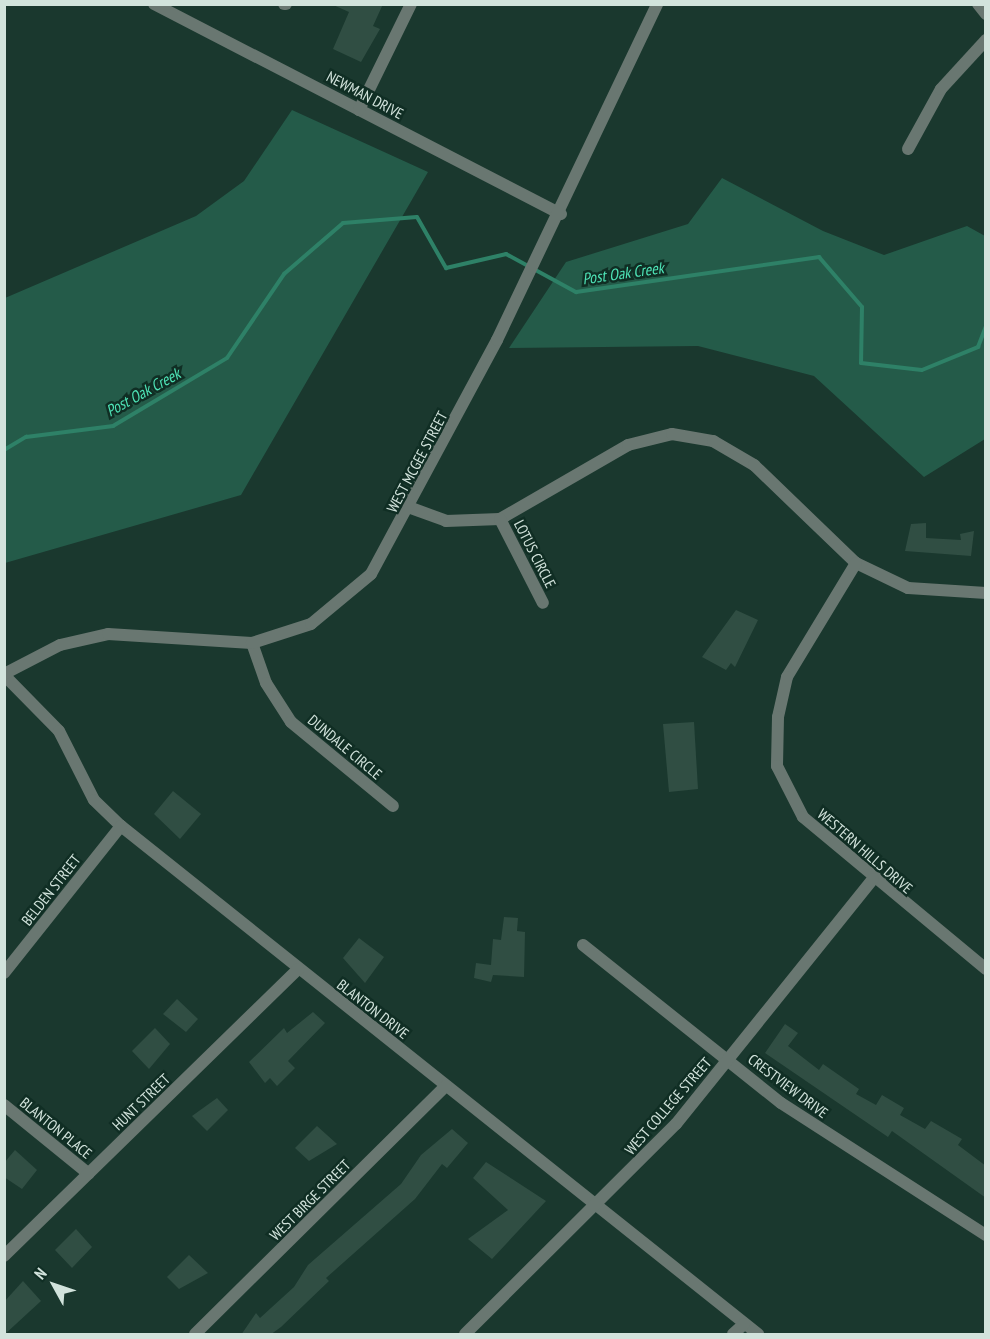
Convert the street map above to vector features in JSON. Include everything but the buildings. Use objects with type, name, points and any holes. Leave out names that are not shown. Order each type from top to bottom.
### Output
[{"type":"street","name":"NEWMAN DRIVE","points":[[154,4],[561,214]]},
{"type":"street","points":[[359,110],[411,4]]},
{"type":"street","name":"WEST MCGEE STREET","points":[[4,675],[60,645],[108,634],[252,643],[311,624],[371,574],[411,508],[550,236],[657,4]]},
{"type":"street","points":[[978,4],[986,14]]},
{"type":"street","points":[[908,149],[940,89],[986,40]]},
{"type":"street","points":[[411,508],[446,521],[500,519],[628,445],[672,434],[713,441],[754,465],[856,563],[908,588],[986,593]]},
{"type":"street","name":"LOTUS CIRCLE","points":[[500,519],[543,603]]},
{"type":"street","name":"WESTERN HILLS DRIVE","points":[[856,563],[787,677],[778,717],[777,766],[803,817],[873,879],[986,969]]},
{"type":"street","name":"DUNDALE CIRCLE","points":[[252,643],[266,682],[291,722],[393,806]]},
{"type":"street","name":"BLANTON DRIVE","points":[[4,675],[59,731],[94,800],[121,826],[595,1208],[758,1335]]},
{"type":"street","name":"BELDEN STREET","points":[[4,973],[121,826]]},
{"type":"street","name":"WEST COLLEGE STREET","points":[[465,1335],[595,1208],[676,1124],[873,879]]},
{"type":"street","name":"CRESTVIEW DRIVE","points":[[583,945],[819,1129],[913,1184],[986,1235]]},
{"type":"street","name":"HUNT STREET","points":[[4,1256],[298,969]]},
{"type":"street","name":"WEST BIRGE STREET","points":[[195,1335],[446,1086]]},
{"type":"street","name":"BLANTON PLACE","points":[[4,1105],[89,1174]]},
{"type":"street","points":[[733,1335],[744,1324]]},
{"type":"green space","points":[[292,110],[428,172],[241,495],[5,563],[5,298],[196,216],[244,181]]},
{"type":"green space","points":[[722,178],[823,231],[884,255],[967,226],[985,236],[985,439],[924,477],[814,376],[698,346],[509,348],[566,262],[688,224]]},
{"type":"waterway","name":"Post Oak Creek","points":[[4,450],[26,437],[113,426],[227,358],[284,274],[343,223],[417,217],[446,268],[506,254],[576,292],[819,257],[862,307],[861,363],[922,370],[978,347],[986,326]]}]
